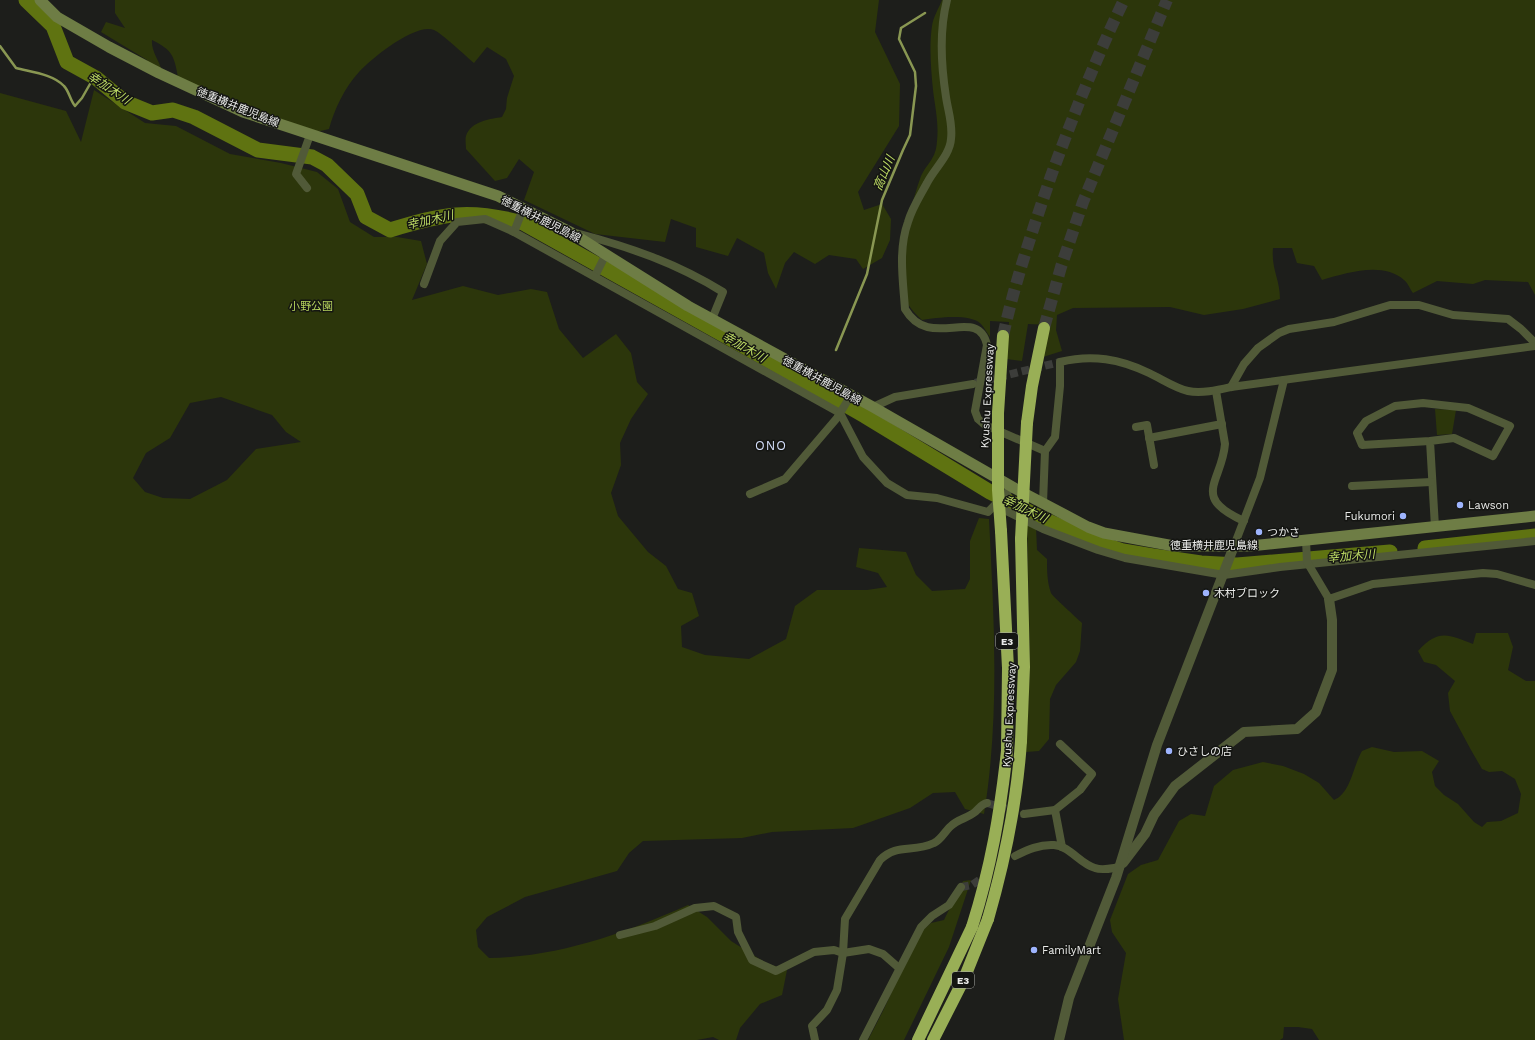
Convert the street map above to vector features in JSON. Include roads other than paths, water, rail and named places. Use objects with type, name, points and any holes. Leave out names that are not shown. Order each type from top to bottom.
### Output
[{"type":"highway","name":"Kyushu Expressway","points":[[933,1040],[964,979],[988,919],[1010,836],[1018,785],[1024,667],[1021,539],[1027,423],[1032,386],[1044,328]]},
{"type":"highway","name":"Kyushu Expressway","points":[[918,1040],[972,927],[985,886],[997,833],[1007,751],[1008,668],[998,490],[998,413],[1000,364],[1004,336]]},
{"type":"main road","name":"徳重横井鹿児島線","points":[[40,0],[57,17],[159,73],[243,112],[498,196],[570,232],[664,291],[712,319],[873,407],[1011,489],[1043,503],[1088,527],[1131,539],[1174,546],[1232,550],[1306,544],[1435,526],[1535,516]]},
{"type":"street","points":[[947,0],[942,32],[942,60],[947,108],[952,127],[951,140],[949,149],[932,173],[908,221],[902,250],[905,309],[915,321],[929,328],[964,326],[979,330],[985,336],[987,345],[975,411],[978,419],[985,425],[1045,451]]},
{"type":"street","points":[[306,188],[296,174],[310,135]]},
{"type":"street","points":[[514,232],[523,209]]},
{"type":"street","points":[[424,284],[440,241],[457,222],[485,219],[514,232],[841,412],[863,457],[887,483],[908,495],[937,498],[988,512],[1011,489]]},
{"type":"street","points":[[570,232],[612,242],[649,254],[700,278],[723,292],[712,319]]},
{"type":"street","points":[[595,276],[606,254]]},
{"type":"street","points":[[1231,387],[1244,364],[1258,348],[1279,333],[1288,329],[1334,322],[1390,305],[1419,305],[1453,315],[1508,320],[1521,329],[1535,345]]},
{"type":"street","points":[[1043,503],[1045,451],[1055,437],[1060,386],[1060,362],[1079,357],[1101,358],[1124,363],[1189,392],[1216,391],[1231,387],[1535,345]]},
{"type":"street","points":[[1059,1040],[1069,998],[1120,868],[1157,745],[1260,478],[1284,380]]},
{"type":"street","points":[[873,407],[895,397],[973,384]]},
{"type":"street","points":[[1216,391],[1222,424],[1224,451],[1214,481],[1213,492],[1215,499],[1223,511],[1244,522]]},
{"type":"street","points":[[750,494],[784,479],[841,412],[851,396]]},
{"type":"street","points":[[1424,403],[1468,408],[1510,426],[1493,456],[1454,438],[1430,441],[1362,445],[1357,433],[1366,421],[1395,406],[1424,403]]},
{"type":"street","points":[[1149,438],[1222,424]]},
{"type":"street","points":[[1136,427],[1147,425],[1154,465]]},
{"type":"street","points":[[1430,441],[1431,482],[1435,526]]},
{"type":"street","points":[[1352,486],[1431,482]]},
{"type":"street","points":[[997,503],[1043,529],[1098,550],[1125,558],[1225,572],[1535,541]]},
{"type":"street","points":[[1120,868],[1145,834],[1154,815],[1175,786],[1244,732],[1297,729],[1316,712],[1332,670],[1332,620],[1329,599],[1308,563],[1306,544]]},
{"type":"street","points":[[1329,599],[1373,584],[1476,573],[1497,574],[1535,585]]},
{"type":"street","points":[[1024,814],[1055,810],[1080,790],[1092,774],[1060,744]]},
{"type":"street","points":[[815,1040],[812,1026],[827,1010],[837,990],[843,953],[845,919],[880,860],[888,852],[920,849],[936,843],[952,825],[974,812],[983,803],[987,803]]},
{"type":"street","points":[[1055,810],[1062,847]]},
{"type":"street","points":[[1015,856],[1038,847],[1054,845],[1062,847],[1087,865],[1095,868],[1120,868]]},
{"type":"street","points":[[863,1040],[921,927],[932,916],[948,905],[962,887]]},
{"type":"street","points":[[620,934],[655,926],[695,908],[714,906],[736,917],[738,932],[752,960],[776,971],[814,952],[834,950],[843,953],[869,949],[883,954],[899,968]]},
{"type":"waterway","name":"幸加木川","points":[[26,0],[53,26],[67,62],[96,78],[125,102],[152,113],[173,110],[194,117],[258,150],[312,157],[327,165],[357,194],[366,217],[390,230],[425,220],[471,214],[504,218],[523,223],[865,416],[990,492],[1043,519],[1094,541],[1123,551],[1201,563],[1237,565],[1390,552]]},
{"type":"waterway","name":"高山川","points":[[836,350],[867,274],[882,200],[910,135],[916,86],[915,72],[899,39],[901,28],[925,13]]},
{"type":"waterway","points":[[0,46],[16,68],[42,74],[59,82],[66,88],[75,106],[82,98],[94,77]]},
{"type":"waterway","name":"幸加木川","points":[[1425,548],[1535,536]]},
{"type":"tunnel","points":[[1003,336],[1019,275],[1051,176],[1085,87],[1124,0]]},
{"type":"tunnel","points":[[1044,328],[1061,267],[1083,202],[1167,0]]},
{"type":"tunnel","points":[[975,383],[1060,362]]},
{"type":"tunnel","points":[[987,803],[1024,814]]},
{"type":"tunnel","points":[[961,887],[972,885],[988,874]]},
{"type":"place","name":"Lawson","points":[[1460,505]]},
{"type":"place","name":"Fukumori","points":[[1403,516]]},
{"type":"place","name":"つかさ","points":[[1259,532]]},
{"type":"place","name":"木村ブロック","points":[[1206,593]]},
{"type":"place","name":"ひさしの店","points":[[1169,751]]},
{"type":"place","name":"FamilyMart","points":[[1034,950]]},
{"type":"district","name":"ONO","points":[[771,445]]},
{"type":"park label","name":"小野公園","points":[[311,306]]}]
